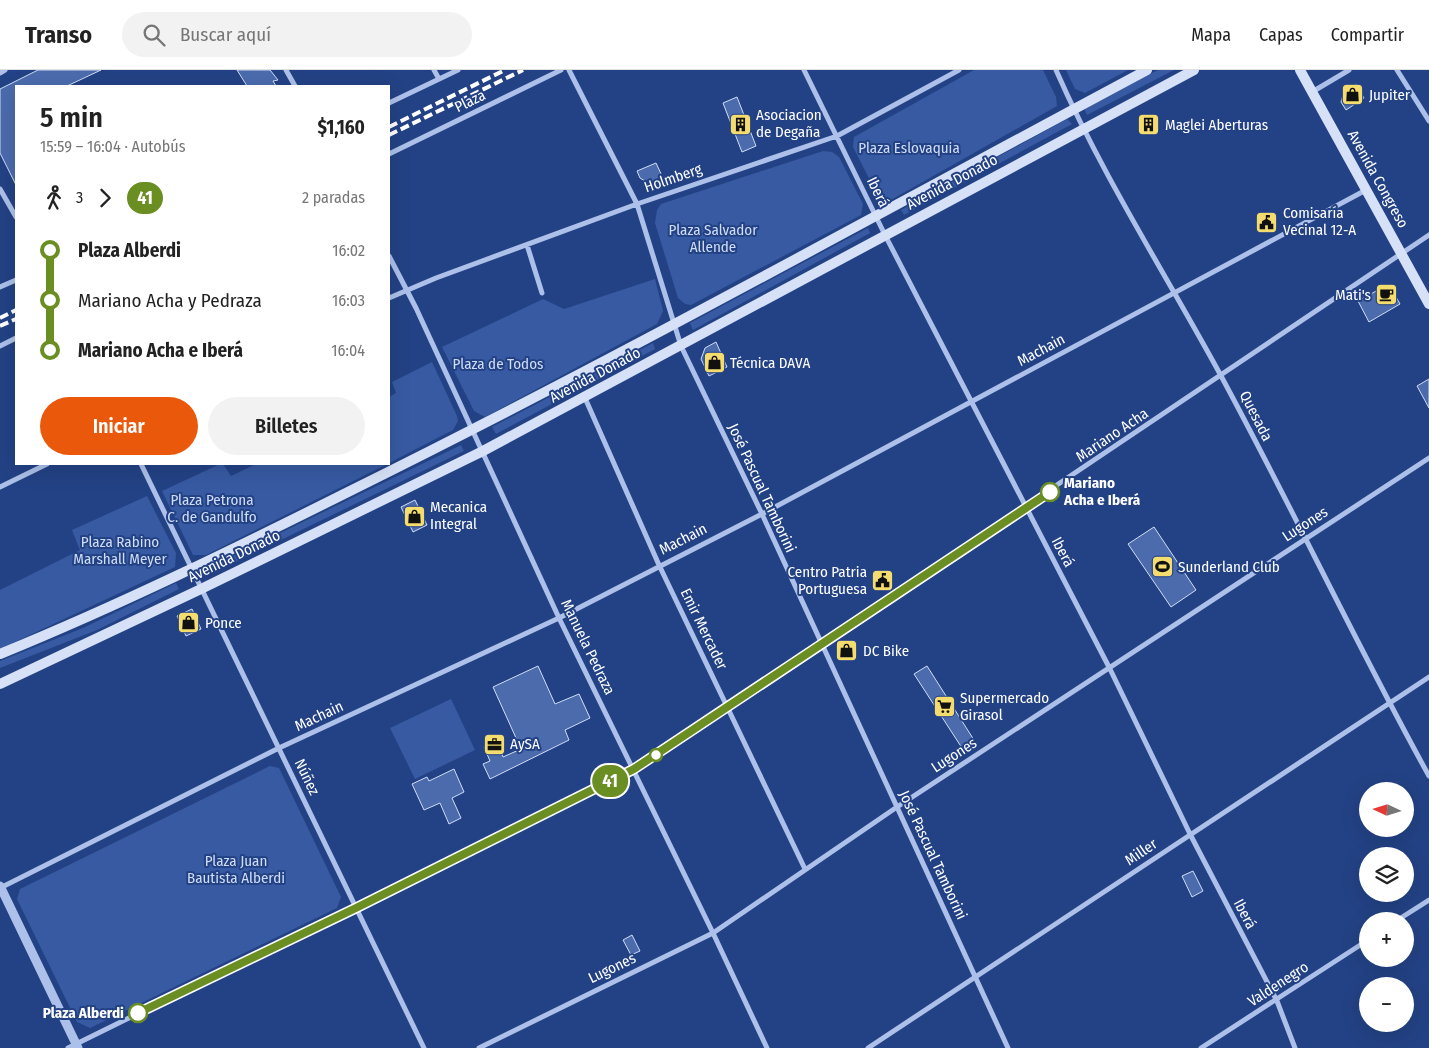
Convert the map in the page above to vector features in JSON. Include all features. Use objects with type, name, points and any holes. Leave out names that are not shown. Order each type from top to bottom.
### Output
[{"type":"main road","points":[[0,654],[83,620],[192,569],[473,430],[1147,70]]},
{"type":"main road","name":"Avenida Donado","points":[[0,684],[483,452],[1194,70]]},
{"type":"main road","name":"Avenida Congreso","points":[[1300,70],[1429,304]]},
{"type":"street","points":[[0,73],[5,70]]},
{"type":"street","points":[[286,70],[294,85]]},
{"type":"street","points":[[434,70],[439,79]]},
{"type":"street","points":[[390,103],[458,70]]},
{"type":"street","name":"Plaza","points":[[390,154],[561,70]]},
{"type":"street","name":"José Pascual Tamborini","points":[[569,70],[637,204],[681,346],[762,514],[820,644],[977,976],[1008,1048]]},
{"type":"street","name":"Iberá","points":[[804,70],[970,402],[1110,669],[1190,834],[1276,1001],[1295,1048]]},
{"type":"street","name":"Holmberg","points":[[390,298],[407,289],[637,204],[837,136],[959,70]]},
{"type":"street","name":"Quesada","points":[[1056,70],[1083,130],[1221,376],[1388,703],[1429,776]]},
{"type":"street","points":[[1312,92],[1349,70]]},
{"type":"street","points":[[1397,70],[1429,121]]},
{"type":"street","points":[[0,189],[15,214]]},
{"type":"street","name":"Machain","points":[[0,887],[279,748],[560,618],[762,514],[1366,190]]},
{"type":"street","name":"Mariano Acha","points":[[74,1047],[634,769],[728,708],[820,644],[1429,236]]},
{"type":"street","points":[[527,245],[542,293]]},
{"type":"street","name":"Manuela Pedraza","points":[[390,258],[407,289],[560,618],[767,1048]]},
{"type":"street","points":[[0,287],[15,280]]},
{"type":"street","points":[[0,346],[15,338]]},
{"type":"street","name":"Emir Mercader","points":[[585,398],[659,566],[805,870]]},
{"type":"street","name":"Lugones","points":[[479,1048],[713,933],[897,807],[1429,458]]},
{"type":"street","points":[[0,487],[45,465]]},
{"type":"street","name":"Núñez","points":[[141,465],[424,1048]]},
{"type":"street","name":"Miller","points":[[868,1048],[1429,677]]},
{"type":"street","points":[[0,887],[74,1047]]},
{"type":"street","points":[[1410,912],[1429,900]]},
{"type":"street","name":"Valdenegro","points":[[1201,1048],[1359,946]]},
{"type":"green space","name":"Plaza Eslovaquia","points":[[974,70],[1043,70],[1056,97],[1057,106],[889,201],[879,198],[853,147],[854,137]]},
{"type":"green space","points":[[1066,70],[1128,70],[1085,93],[1075,89]]},
{"type":"green space","points":[[1158,70],[1174,70],[1087,115],[1084,108]]},
{"type":"green space","points":[[1067,119],[1072,124],[904,215],[901,210]]},
{"type":"green space","name":"Plaza Salvador Allende","points":[[823,151],[832,152],[839,157],[863,204],[861,215],[691,305],[685,304],[678,298],[655,223],[657,210],[661,204]]},
{"type":"green space","points":[[868,228],[870,233],[693,330],[690,323]]},
{"type":"green space","name":"Plaza de Todos","points":[[655,279],[663,311],[657,324],[485,417],[474,411],[442,347],[543,299],[564,309]]},
{"type":"green space","points":[[653,343],[655,349],[496,434],[492,427]]},
{"type":"green space","points":[[432,362],[458,421],[453,430],[390,462],[390,396],[396,393],[392,382]]},
{"type":"green space","points":[[461,445],[464,451],[211,574],[208,568]]},
{"type":"green space","name":"Plaza Petrona C. de Gandulfo","points":[[218,465],[224,465],[231,476],[254,465],[385,465],[206,555],[193,555],[162,491]]},
{"type":"green space","name":"Plaza Rabino Marshall Meyer","points":[[147,496],[176,553],[175,567],[0,649],[0,590],[80,550],[72,530]]},
{"type":"green space","points":[[176,583],[179,589],[97,630],[0,668],[0,661],[83,628]]},
{"type":"green space","points":[[451,699],[475,750],[415,779],[390,728]]},
{"type":"green space","name":"Plaza Juan Bautista Alberdi","points":[[270,766],[279,768],[341,897],[337,908],[90,1028],[77,1022],[17,899],[20,889]]},
{"type":"building","points":[[38,70],[101,70],[69,85],[15,85],[15,183],[0,153],[0,89]]},
{"type":"building","points":[[237,70],[270,70],[278,80],[273,81],[275,85],[246,85]]},
{"type":"building","name":"Jupiter","points":[[1356,84],[1364,98],[1346,110],[1341,102],[1344,92]]},
{"type":"building","name":"Asociacion de Degaña","points":[[737,97],[756,146],[742,152],[723,103]]},
{"type":"building","name":"Maglei Aberturas","points":[[1152,116],[1158,127],[1145,134],[1140,123]]},
{"type":"building","points":[[656,163],[663,178],[650,184],[640,178],[637,171]]},
{"type":"building","points":[[1387,285],[1391,288],[1400,304],[1369,322],[1358,301]]},
{"type":"building","name":"Técnica DAVA","points":[[716,342],[727,367],[709,376],[701,359],[705,348]]},
{"type":"building","points":[[1429,379],[1429,408],[1417,386]]},
{"type":"building","name":"Mecanica Integral","points":[[415,500],[427,525],[413,532],[401,507]]},
{"type":"building","name":"Sunderland Club","points":[[1154,527],[1196,590],[1171,607],[1128,544]]},
{"type":"building","name":"Ponce","points":[[192,609],[201,629],[186,636],[177,616]]},
{"type":"building","points":[[538,666],[555,704],[579,694],[590,718],[565,730],[569,740],[490,779],[483,764],[490,761],[484,747],[497,742],[503,757],[521,749],[493,687]]},
{"type":"building","name":"Supermercado Girasol","points":[[927,666],[974,740],[962,748],[914,674]]},
{"type":"building","points":[[454,769],[464,792],[452,798],[461,818],[449,824],[440,803],[424,810],[412,784],[427,777],[429,781]]},
{"type":"building","points":[[1193,871],[1203,891],[1192,897],[1182,876]]},
{"type":"building","points":[[632,935],[640,951],[631,955],[623,940]]},
{"type":"railway","points":[[390,127],[505,70]]},
{"type":"railway","points":[[390,135],[523,70]]},
{"type":"railway","points":[[0,318],[15,310]]},
{"type":"railway","points":[[0,326],[15,319]]},
{"type":"bus line","name":"41","points":[[138,1013],[356,908],[634,769],[1050,492]]},
{"type":"place","name":"Jupiter","points":[[1353,95]]},
{"type":"place","name":"Asociacion de Degaña","points":[[740,124]]},
{"type":"place","name":"Maglei Aberturas","points":[[1149,125]]},
{"type":"place","name":"Comisaría Vecinal 12-A","points":[[1267,222]]},
{"type":"place","name":"Mati's","points":[[1387,295]]},
{"type":"place","name":"Técnica DAVA","points":[[714,363]]},
{"type":"place","name":"Mariano Acha e Iberá","points":[[1050,492]]},
{"type":"place","name":"Mecanica Integral","points":[[414,516]]},
{"type":"place","name":"Sunderland Club","points":[[1162,567]]},
{"type":"place","name":"Centro Patria Portuguesa","points":[[883,581]]},
{"type":"place","name":"Ponce","points":[[189,623]]},
{"type":"place","name":"DC Bike","points":[[847,651]]},
{"type":"place","name":"Supermercado Girasol","points":[[944,707]]},
{"type":"place","name":"AySA","points":[[494,744]]},
{"type":"place","name":"Plaza Alberdi","points":[[138,1013]]}]
